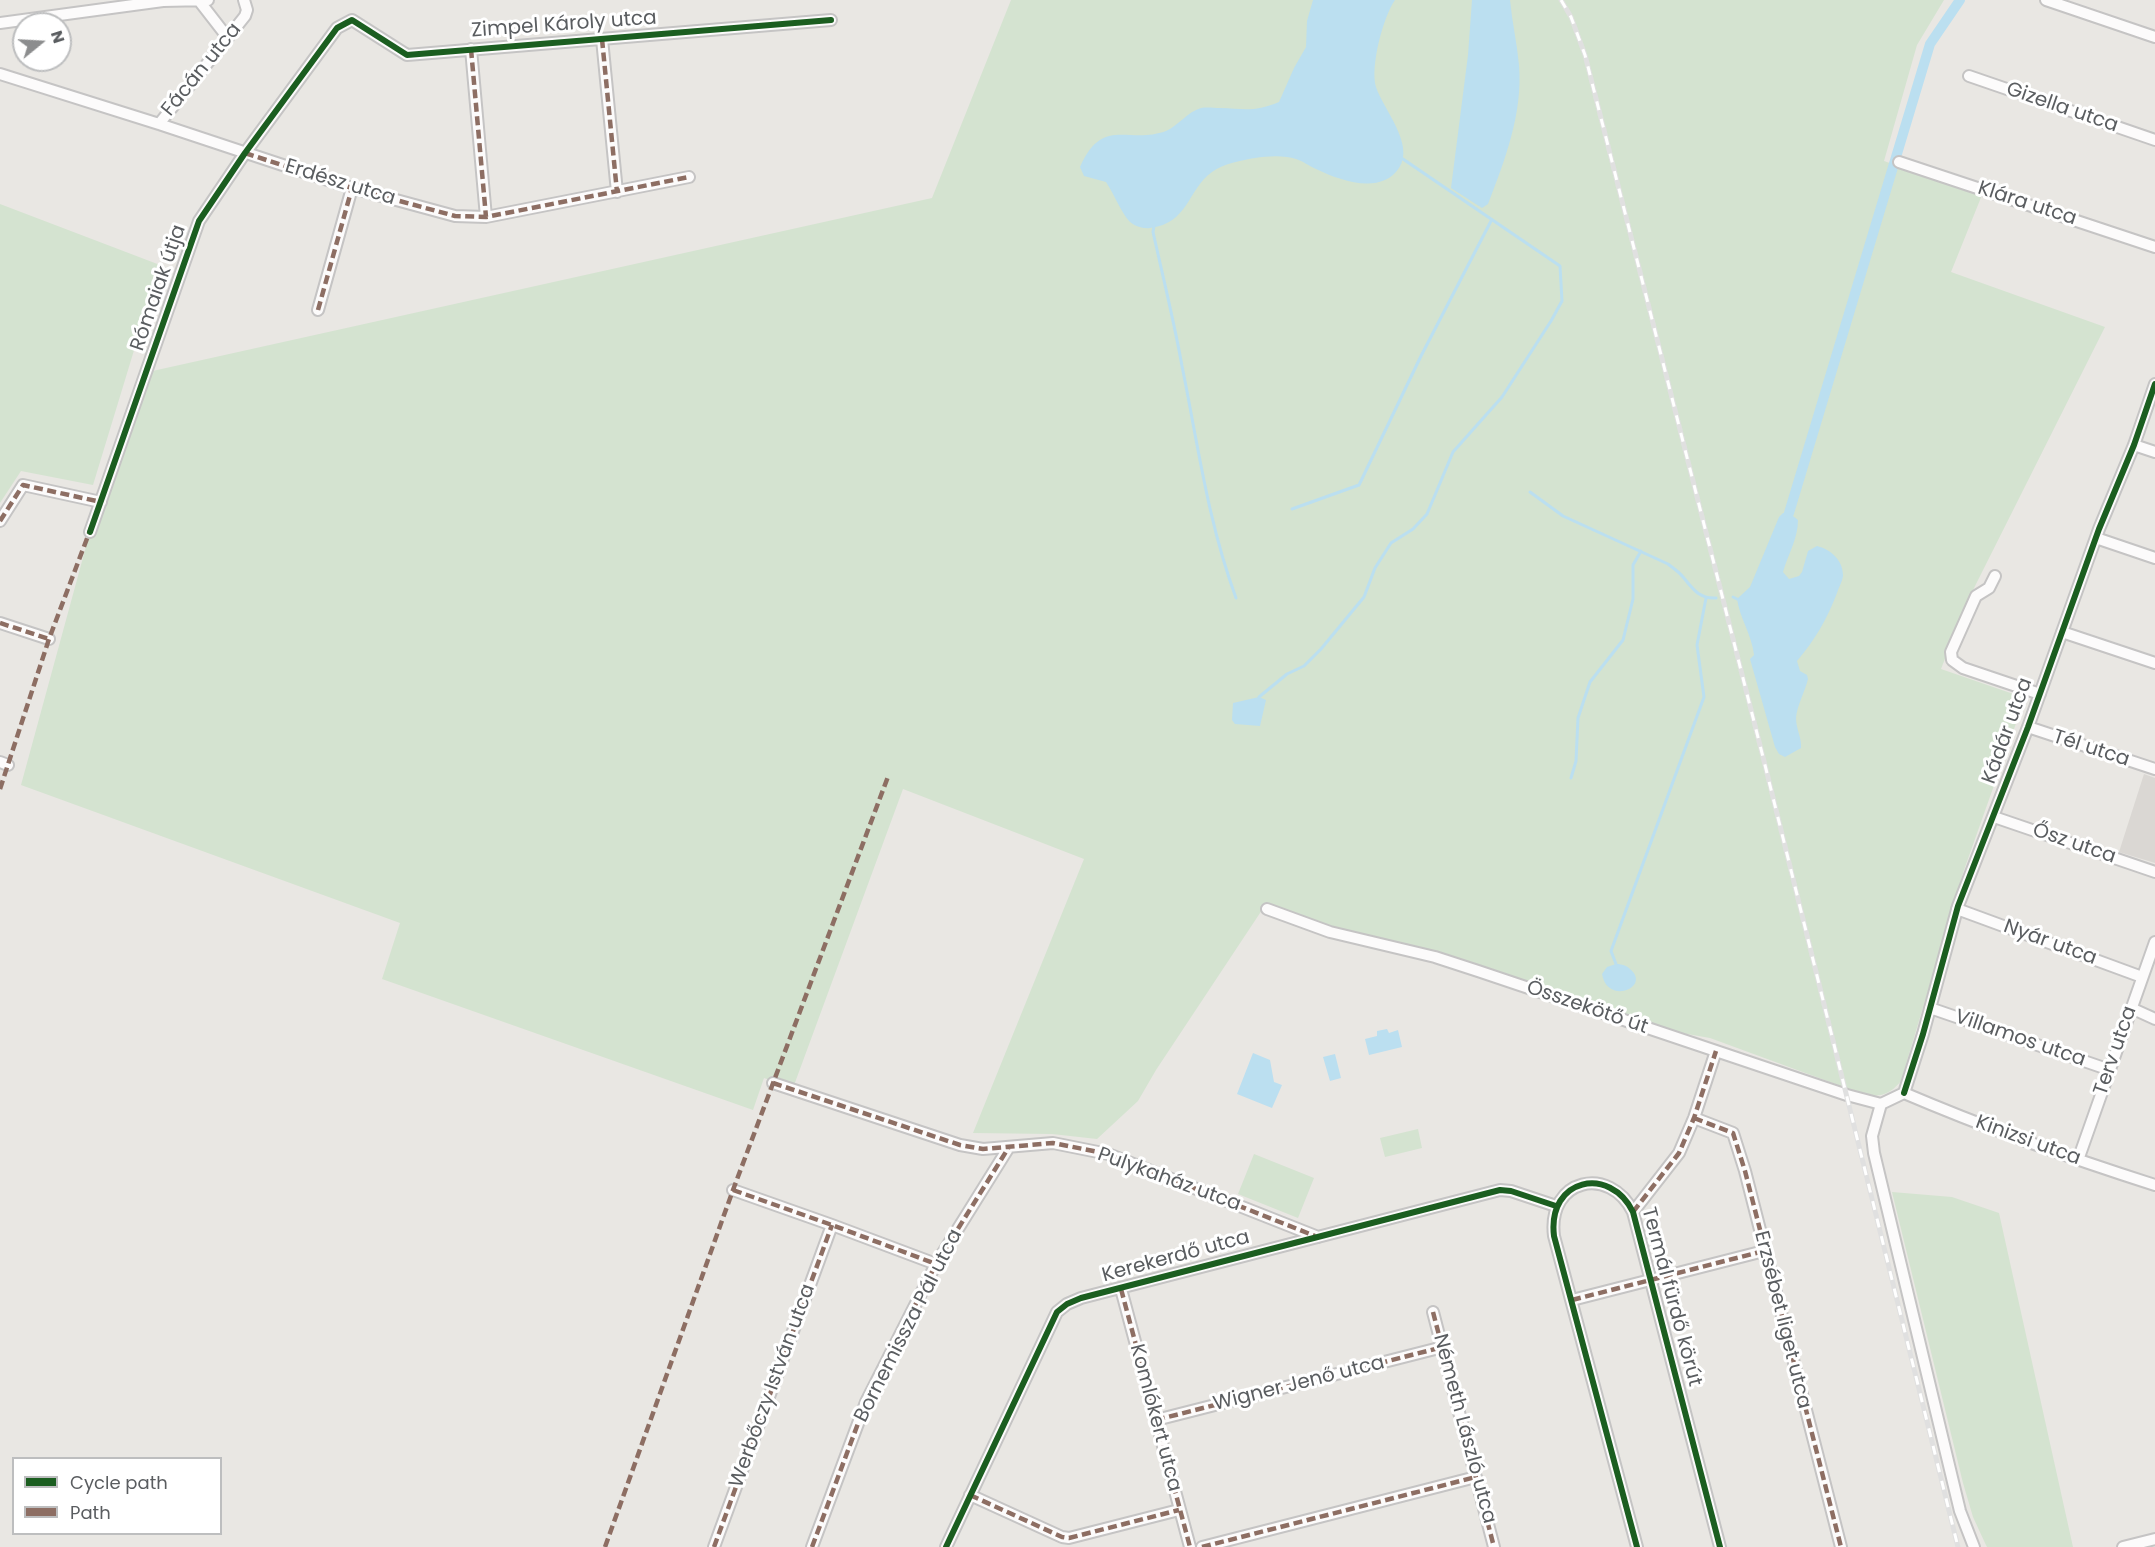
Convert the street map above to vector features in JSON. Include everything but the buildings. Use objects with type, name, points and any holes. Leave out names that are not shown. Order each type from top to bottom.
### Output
[{"type":"street","name":"Fácán utca","points":[[159,124],[245,16],[247,10],[244,0]]},
{"type":"street","points":[[2046,0],[2155,37]]},
{"type":"street","points":[[0,23],[163,1],[204,1],[228,38]]},
{"type":"street","name":"Zimpel Károly utca","points":[[346,22],[352,20],[407,55],[831,20]]},
{"type":"street","name":"Rómaiak útja","points":[[90,532],[199,221],[245,153],[337,28],[346,22]]},
{"type":"street","points":[[602,39],[617,192]]},
{"type":"street","points":[[471,49],[486,217]]},
{"type":"street","name":"Erdész utca","points":[[0,74],[352,188],[455,216],[486,217],[689,177]]},
{"type":"street","name":"Gizella utca","points":[[1969,76],[2155,140]]},
{"type":"street","name":"Klára utca","points":[[1899,162],[2155,247]]},
{"type":"street","points":[[318,310],[352,188]]},
{"type":"street","name":"Kádár utca","points":[[1904,1093],[1923,1034],[1957,909],[2028,727],[2096,538],[2134,445],[2155,384]]},
{"type":"street","points":[[2134,445],[2155,452]]},
{"type":"street","points":[[0,521],[23,486],[101,502]]},
{"type":"street","points":[[2096,538],[2155,558]]},
{"type":"street","points":[[1995,576],[1989,588],[1976,596],[1951,652],[1952,660],[1963,668],[2040,694]]},
{"type":"street","points":[[0,622],[49,639]]},
{"type":"street","points":[[2062,632],[2155,663]]},
{"type":"street","name":"Tél utca","points":[[2028,727],[2155,769]]},
{"type":"street","name":"Ősz utca","points":[[1994,817],[2155,872]]},
{"type":"street","name":"Összekötő út","points":[[1267,909],[1330,932],[1471,968],[1847,1095],[1881,1104]]},
{"type":"street","name":"Nyár utca","points":[[1957,909],[2142,977]]},
{"type":"street","name":"Terv utca","points":[[2078,1160],[2155,942]]},
{"type":"street","name":"Villamos utca","points":[[1930,1008],[2110,1070]]},
{"type":"street","points":[[2131,1008],[2155,1019]]},
{"type":"street","points":[[1633,1212],[1680,1153],[1716,1051]]},
{"type":"street","name":"Pulykaház utca","points":[[773,1083],[960,1145],[983,1149],[1053,1143],[1108,1154],[1318,1237]]},
{"type":"street","points":[[1904,1093],[1881,1104],[1872,1136],[1874,1153],[1960,1511],[1974,1547]]},
{"type":"street","name":"Kinizsi utca","points":[[1904,1093],[1950,1113],[2078,1160],[2155,1185]]},
{"type":"street","name":"Erzsébet liget utca","points":[[1694,1118],[1733,1133],[1745,1171],[1841,1547]]},
{"type":"street","name":"Bornemissza Pál utca","points":[[812,1547],[866,1402],[936,1264],[1009,1147]]},
{"type":"street","name":"Termál fürdő körút","points":[[1556,1206],[1567,1192],[1579,1186],[1593,1184],[1617,1191],[1628,1202],[1633,1212],[1720,1547]]},
{"type":"street","points":[[733,1190],[936,1264]]},
{"type":"street","name":"Kerekerdő utca","points":[[946,1547],[1057,1312],[1067,1304],[1082,1298],[1500,1190],[1511,1191],[1556,1206]]},
{"type":"street","points":[[1556,1206],[1553,1219],[1554,1236],[1637,1547]]},
{"type":"street","name":"Werbőczy István utca","points":[[714,1547],[832,1225]]},
{"type":"street","points":[[1572,1300],[1764,1251]]},
{"type":"street","name":"Komlókert utca","points":[[1121,1289],[1190,1547]]},
{"type":"street","name":"Németh László utca","points":[[1433,1312],[1494,1547]]},
{"type":"street","name":"Wigner Jenő utca","points":[[1156,1420],[1443,1347]]},
{"type":"street","points":[[1202,1547],[1476,1477]]},
{"type":"street","points":[[970,1496],[1062,1537],[1069,1538],[1179,1510]]},
{"type":"street","points":[[2122,1547],[2155,1539]]},
{"type":"shaded area","points":[[2144,774],[2155,778],[2155,863],[2119,852]]},
{"type":"green space","points":[[1011,0],[1944,0],[1917,45],[1884,161],[1982,195],[1951,272],[2105,327],[1967,602],[1941,669],[2025,698],[1964,870],[1901,1081],[1894,1088],[1887,1093],[1868,1096],[1710,1038],[1636,1025],[1555,996],[1262,910],[1138,1101],[1097,1139],[1052,1134],[973,1133],[1084,859],[903,789],[793,1088],[764,1078],[753,1110],[382,979],[400,923],[21,785],[90,532],[148,372],[932,198]]},
{"type":"green space","points":[[0,204],[160,265],[93,485],[21,471],[0,503]]},
{"type":"green space","points":[[1418,1129],[1422,1148],[1385,1157],[1380,1138]]},
{"type":"green space","points":[[1254,1154],[1314,1178],[1298,1218],[1238,1194]]},
{"type":"green space","points":[[1892,1192],[1952,1197],[1999,1213],[2073,1547],[1987,1547],[1973,1517],[1963,1483]]},
{"type":"water","points":[[1313,0],[1395,0],[1382,30],[1375,67],[1376,87],[1401,138],[1403,148],[1403,159],[1399,168],[1391,176],[1382,181],[1360,183],[1337,178],[1292,158],[1270,156],[1245,160],[1212,172],[1173,220],[1163,225],[1142,228],[1129,221],[1106,182],[1084,176],[1080,167],[1089,151],[1098,141],[1107,136],[1152,134],[1166,131],[1201,108],[1250,109],[1279,102],[1306,47],[1307,21]]},
{"type":"water","points":[[1472,0],[1510,0],[1520,83],[1515,118],[1501,170],[1488,204],[1482,208],[1451,188],[1468,55]]},
{"type":"water","points":[[1783,513],[1789,513],[1798,520],[1795,540],[1783,572],[1789,579],[1799,576],[1808,551],[1817,546],[1835,556],[1841,565],[1843,575],[1825,620],[1797,661],[1800,671],[1807,675],[1808,679],[1796,718],[1801,748],[1785,757],[1779,754],[1775,747],[1750,659],[1754,655],[1753,648],[1737,599],[1750,587],[1779,517]]},
{"type":"water","points":[[1259,697],[1266,700],[1260,726],[1235,724],[1232,720],[1233,703]]},
{"type":"water","points":[[1616,964],[1629,968],[1636,978],[1635,984],[1625,991],[1611,989],[1605,983],[1602,974],[1607,967]]},
{"type":"water","points":[[1387,1029],[1389,1033],[1398,1030],[1402,1047],[1369,1055],[1365,1039],[1377,1036],[1377,1031]]},
{"type":"water","points":[[1253,1053],[1270,1060],[1274,1082],[1282,1085],[1272,1108],[1237,1094]]},
{"type":"water","points":[[1335,1054],[1341,1078],[1330,1081],[1323,1057]]},
{"type":"waterway","points":[[1789,513],[1930,44],[1960,0]]},
{"type":"waterway","points":[[1259,697],[1287,674],[1304,666],[1364,597],[1375,568],[1391,543],[1413,529],[1427,514],[1453,452],[1502,397],[1562,301],[1560,266],[1400,157]]},
{"type":"waterway","points":[[1292,509],[1359,485],[1421,356],[1491,221]]},
{"type":"waterway","points":[[1154,226],[1153,232],[1176,332],[1211,512],[1236,598]]},
{"type":"waterway","points":[[1530,492],[1563,516],[1668,564],[1680,573],[1697,592],[1705,597],[1716,598]]},
{"type":"waterway","points":[[1571,778],[1576,761],[1578,718],[1590,682],[1623,640],[1633,599],[1633,565],[1641,551]]},
{"type":"waterway","points":[[1733,597],[1737,599]]},
{"type":"waterway","points":[[1616,964],[1611,951],[1704,697],[1697,645],[1706,598]]},
{"type":"railway","points":[[1561,0],[1571,17],[1585,55],[1764,761],[1958,1547]]},
{"type":"marked path","points":[[602,39],[617,192]]},
{"type":"marked path","points":[[471,49],[486,217]]},
{"type":"marked path","points":[[245,153],[352,188],[455,216],[486,217],[689,177]]},
{"type":"marked path","points":[[318,310],[352,188]]},
{"type":"marked path","points":[[0,521],[23,485],[101,502]]},
{"type":"marked path","points":[[0,789],[49,639],[91,528]]},
{"type":"marked path","points":[[0,623],[49,639]]},
{"type":"marked path","points":[[605,1547],[733,1190],[889,774]]},
{"type":"marked path","points":[[1633,1212],[1679,1153],[1694,1118],[1716,1051]]},
{"type":"marked path","points":[[773,1083],[960,1145],[983,1149],[1053,1143],[1108,1154],[1315,1236]]},
{"type":"marked path","points":[[1694,1118],[1733,1133],[1745,1171],[1841,1547]]},
{"type":"marked path","points":[[812,1547],[866,1402],[936,1264],[1009,1147]]},
{"type":"marked path","points":[[733,1190],[936,1264]]},
{"type":"marked path","points":[[714,1547],[832,1225]]},
{"type":"marked path","points":[[1572,1300],[1764,1251]]},
{"type":"marked path","points":[[1121,1289],[1190,1547]]},
{"type":"marked path","points":[[1433,1312],[1494,1547]]},
{"type":"marked path","points":[[1156,1420],[1443,1347]]},
{"type":"marked path","points":[[1202,1547],[1476,1477]]},
{"type":"marked path","points":[[970,1495],[1062,1537],[1069,1538],[1179,1510]]},
{"type":"cycle path","points":[[90,532],[199,221],[245,153],[337,28],[352,20],[407,55],[831,20]]},
{"type":"cycle path","points":[[1904,1093],[1923,1034],[1958,906],[2028,727],[2099,529],[2134,445],[2155,384]]},
{"type":"cycle path","points":[[1637,1547],[1554,1236],[1554,1216],[1560,1201],[1570,1191],[1582,1185],[1596,1184],[1610,1188],[1623,1197],[1633,1212],[1720,1547]]},
{"type":"cycle path","points":[[946,1547],[1057,1312],[1067,1304],[1081,1298],[1500,1190],[1511,1191],[1556,1206]]}]
